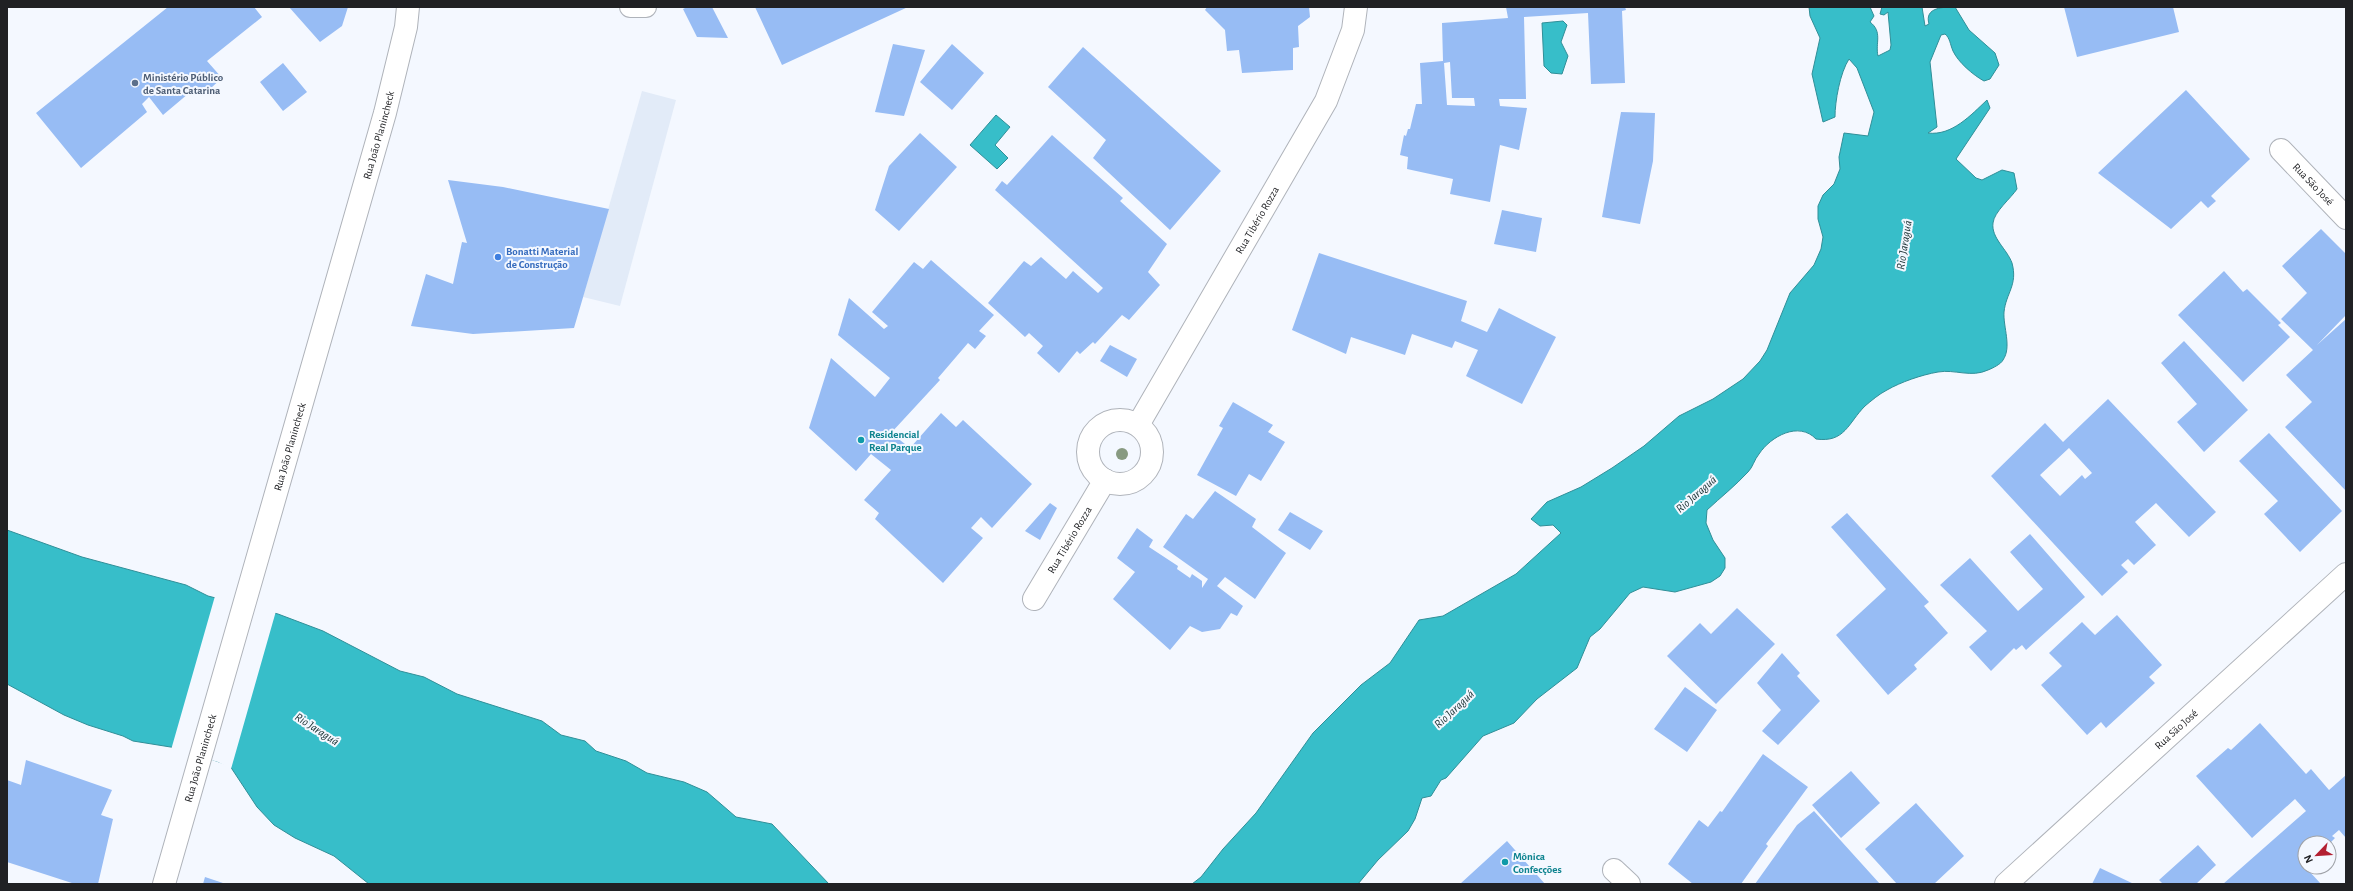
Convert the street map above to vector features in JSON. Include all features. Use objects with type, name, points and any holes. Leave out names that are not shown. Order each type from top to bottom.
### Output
[{"type":"street","name":"Rua João Planincheck","points":[[164,884],[385,113],[406,27],[408,7]]},
{"type":"street","name":"Rua Tibério Rozza","points":[[1138,425],[1326,101],[1353,30],[1356,7]]},
{"type":"street","name":"Rua São José","points":[[2281,150],[2346,218]]},
{"type":"street","points":[[1113,421],[1125,421],[1138,425],[1146,434],[1152,445],[1152,457],[1148,468],[1140,478],[1129,484],[1117,484],[1105,480],[1095,472],[1089,461],[1088,448],[1093,436],[1101,427],[1113,421]]},
{"type":"street","name":"Rua Tibério Rozza","points":[[1034,599],[1105,480]]},
{"type":"street","name":"Rua São José","points":[[2006,884],[2346,574]]},
{"type":"lane","points":[[630,7],[646,7]]},
{"type":"shaded area","points":[[642,91],[676,100],[620,306],[583,297]]},
{"type":"water","name":"Rio Jaraguá","points":[[1809,7],[1870,7],[1874,16],[1870,22],[1876,30],[1878,38],[1878,56],[1890,50],[1891,45],[1888,12],[1884,15],[1880,14],[1882,7],[1922,7],[1925,26],[1929,24],[1928,18],[1932,11],[1946,7],[1955,7],[1969,30],[1995,53],[1999,65],[1990,79],[1984,81],[1962,64],[1955,55],[1947,36],[1945,34],[1941,35],[1930,62],[1937,127],[1928,133],[1937,133],[1953,128],[1968,118],[1987,100],[1990,108],[1956,159],[1976,178],[1982,180],[2002,170],[2014,173],[2017,189],[1996,214],[1993,223],[1994,234],[2012,263],[2014,277],[2004,312],[2007,349],[2006,355],[2002,361],[1994,367],[1982,372],[1969,373],[1944,371],[1918,377],[1898,384],[1865,406],[1850,425],[1840,435],[1834,438],[1816,439],[1802,431],[1794,431],[1778,437],[1764,447],[1748,472],[1707,510],[1706,523],[1713,540],[1725,558],[1725,568],[1720,576],[1711,582],[1675,592],[1643,587],[1630,593],[1600,629],[1590,637],[1577,668],[1537,699],[1514,723],[1483,736],[1446,778],[1441,780],[1431,796],[1422,798],[1415,819],[1408,831],[1378,860],[1358,884],[1192,884],[1201,877],[1223,849],[1256,813],[1313,733],[1361,685],[1390,663],[1419,620],[1443,616],[1516,574],[1561,533],[1553,525],[1540,526],[1531,519],[1547,502],[1581,487],[1612,468],[1644,446],[1679,416],[1713,399],[1743,379],[1760,361],[1767,350],[1790,293],[1814,265],[1821,249],[1823,237],[1818,219],[1818,206],[1823,195],[1834,184],[1840,169],[1839,157],[1844,133],[1868,136],[1874,112],[1857,68],[1849,59],[1843,72],[1839,87],[1835,117],[1823,122],[1812,74],[1820,38],[1810,16]]},
{"type":"water","points":[[1563,21],[1567,25],[1561,42],[1568,56],[1562,74],[1551,73],[1544,66],[1542,23]]},
{"type":"water","points":[[996,115],[1010,127],[995,145],[1008,158],[997,169],[970,145]]},
{"type":"water","name":"Rio Jaraguá","points":[[7,530],[82,557],[186,585],[208,596],[278,614],[323,631],[400,671],[424,677],[457,694],[542,721],[561,735],[585,741],[596,751],[626,761],[647,773],[684,782],[707,792],[736,817],[772,824],[829,884],[369,884],[334,856],[295,838],[274,825],[257,807],[230,766],[183,749],[133,741],[123,736],[88,725],[64,715],[7,684]]},
{"type":"pier","points":[[215,596],[276,611],[231,769],[218,762],[182,751],[171,750]]},
{"type":"building","points":[[168,7],[254,7],[262,17],[207,61],[222,78],[202,96],[195,88],[163,115],[149,97],[142,104],[147,112],[81,168],[36,113]]},
{"type":"building","points":[[289,7],[348,7],[342,26],[320,42]]},
{"type":"building","points":[[687,7],[712,7],[728,38],[697,37],[683,9]]},
{"type":"building","points":[[755,7],[908,7],[782,65]]},
{"type":"building","points":[[1207,7],[1309,7],[1310,17],[1298,26],[1299,47],[1293,48],[1293,70],[1242,73],[1239,50],[1227,51],[1225,30],[1205,10]]},
{"type":"building","points":[[1506,7],[1625,7],[1626,10],[1622,11],[1625,83],[1591,84],[1588,13],[1524,17],[1526,99],[1499,99],[1500,106],[1527,108],[1519,150],[1500,145],[1490,202],[1450,194],[1453,179],[1407,169],[1408,157],[1400,155],[1404,135],[1406,136],[1408,129],[1410,129],[1416,104],[1422,104],[1420,63],[1443,61],[1442,23],[1508,18]],"holes":[[[1450,62],[1452,98],[1474,98],[1475,106],[1447,105],[1444,63]]]},
{"type":"building","points":[[2064,7],[2173,7],[2179,32],[2077,57]]},
{"type":"building","points":[[893,44],[925,50],[904,116],[875,112]]},
{"type":"building","points":[[952,44],[984,73],[952,110],[920,82]]},
{"type":"building","points":[[1083,47],[1221,171],[1170,230],[1093,158],[1106,140],[1048,87]]},
{"type":"building","points":[[283,63],[307,92],[283,111],[260,82]]},
{"type":"building","points":[[2186,90],[2250,159],[2211,196],[2216,201],[2208,208],[2201,201],[2171,229],[2098,173]]},
{"type":"building","points":[[1621,112],[1655,113],[1653,161],[1640,224],[1602,217]]},
{"type":"building","points":[[920,133],[957,167],[899,231],[875,210],[889,166]]},
{"type":"building","points":[[1052,135],[1123,198],[1120,201],[1167,244],[1148,272],[1160,285],[1129,320],[1122,315],[1095,344],[1093,342],[1080,354],[1077,351],[1059,373],[1037,353],[1043,346],[1029,333],[1025,337],[988,303],[1024,261],[1031,266],[1041,257],[1066,279],[1073,271],[1098,293],[1103,288],[995,190],[1002,181],[1007,185]]},
{"type":"building","points":[[448,180],[503,187],[609,209],[574,328],[473,334],[411,326],[426,274],[453,284],[462,242],[467,243]]},
{"type":"building","points":[[1502,210],[1542,218],[1536,252],[1494,244]]},
{"type":"building","points":[[2321,229],[2346,254],[2346,315],[2317,345],[2346,319],[2346,491],[2285,427],[2312,402],[2286,375],[2313,350],[2281,319],[2307,293],[2282,266]]},
{"type":"building","points":[[1319,253],[1467,301],[1461,321],[1487,332],[1499,308],[1556,337],[1522,404],[1466,376],[1478,350],[1455,341],[1452,348],[1412,334],[1405,355],[1351,337],[1346,354],[1292,330]]},
{"type":"building","name":"Residencial Real Parque","points":[[931,260],[994,315],[979,331],[986,336],[975,349],[968,343],[938,378],[940,380],[891,433],[910,448],[941,413],[956,427],[963,420],[1032,484],[992,528],[981,517],[971,528],[983,538],[943,583],[875,519],[879,513],[864,500],[891,470],[871,454],[856,471],[809,428],[831,358],[875,397],[890,378],[838,335],[849,298],[884,329],[888,326],[872,312],[914,262],[923,269]]},
{"type":"building","points":[[2224,271],[2243,292],[2247,289],[2281,323],[2278,325],[2290,337],[2243,382],[2178,315]]},
{"type":"building","points":[[2184,341],[2248,410],[2204,452],[2177,422],[2197,404],[2161,363]]},
{"type":"building","points":[[1110,345],[1137,359],[1127,377],[1100,361]]},
{"type":"building","points":[[2108,399],[2216,512],[2189,537],[2156,503],[2135,522],[2156,545],[2134,565],[2128,559],[2121,565],[2128,572],[2102,596],[1991,476],[2045,423],[2063,442]],"holes":[[[2069,448],[2092,473],[2085,479],[2082,475],[2060,496],[2040,475]]]},
{"type":"building","points":[[1233,402],[1273,425],[1268,432],[1285,442],[1261,481],[1249,474],[1236,496],[1197,475],[1223,428],[1219,426]]},
{"type":"building","points":[[2269,433],[2342,511],[2300,552],[2264,514],[2278,501],[2239,461]]},
{"type":"building","points":[[1215,491],[1256,519],[1252,527],[1286,553],[1255,599],[1225,577],[1217,586],[1243,606],[1237,616],[1231,613],[1220,629],[1202,632],[1190,626],[1170,650],[1113,599],[1135,572],[1117,558],[1137,528],[1153,540],[1149,547],[1178,566],[1177,569],[1190,578],[1192,574],[1202,581],[1202,588],[1208,579],[1163,547],[1186,514],[1193,519]]},
{"type":"building","points":[[1050,503],[1057,508],[1040,540],[1025,531]]},
{"type":"building","points":[[1290,512],[1323,531],[1310,550],[1278,530]]},
{"type":"building","points":[[1847,513],[1929,602],[1924,606],[1948,633],[1914,665],[1917,669],[1888,695],[1836,635],[1886,589],[1831,527]]},
{"type":"building","points":[[2030,534],[2085,597],[2026,650],[2022,645],[2016,650],[2014,648],[1991,671],[1969,647],[1987,631],[1940,585],[1970,558],[2018,611],[2043,589],[2010,552]]},
{"type":"building","points":[[1737,608],[1775,644],[1716,704],[1667,656],[1700,623],[1711,634]]},
{"type":"building","points":[[2117,615],[2162,665],[2149,677],[2155,683],[2106,728],[2101,722],[2087,735],[2041,685],[2062,666],[2049,653],[2082,622],[2095,635]]},
{"type":"building","points":[[1782,653],[1800,673],[1797,676],[1820,701],[1778,745],[1762,731],[1781,710],[1757,683]]},
{"type":"building","points":[[1685,687],[1717,710],[1687,752],[1654,729]]},
{"type":"building","points":[[2260,723],[2306,774],[2311,769],[2329,790],[2346,775],[2346,838],[2339,830],[2333,835],[2297,835],[2297,875],[2313,875],[2321,884],[2223,884],[2306,811],[2295,799],[2252,838],[2196,776],[2228,748],[2231,750]]},
{"type":"building","points":[[1763,754],[1808,787],[1766,844],[1768,846],[1741,884],[1693,884],[1668,864],[1699,820],[1708,827],[1720,811],[1722,812]]},
{"type":"building","points":[[26,760],[112,790],[101,815],[113,819],[98,884],[75,884],[7,862],[7,780],[21,785]]},
{"type":"building","points":[[1851,771],[1880,803],[1841,838],[1812,805]]},
{"type":"building","points":[[1916,803],[1964,856],[1934,884],[1897,884],[1865,849]]},
{"type":"building","points":[[1814,811],[1880,884],[1755,884],[1797,825]]},
{"type":"building","name":"Mônica Confecções","points":[[1507,841],[1545,884],[1460,884]]},
{"type":"building","points":[[2198,845],[2216,865],[2196,884],[2163,884],[2159,880]]},
{"type":"building","points":[[2100,868],[2134,884],[2092,884]]},
{"type":"building","points":[[205,877],[226,884],[203,884]]},
{"type":"place","name":"Ministério Público de Santa Catarina","points":[[135,83]]},
{"type":"place","name":"Bonatti Material de Construção","points":[[498,257]]},
{"type":"place","name":"Residencial Real Parque","points":[[861,440]]},
{"type":"place","name":"Mônica Confecções","points":[[1505,862]]}]
